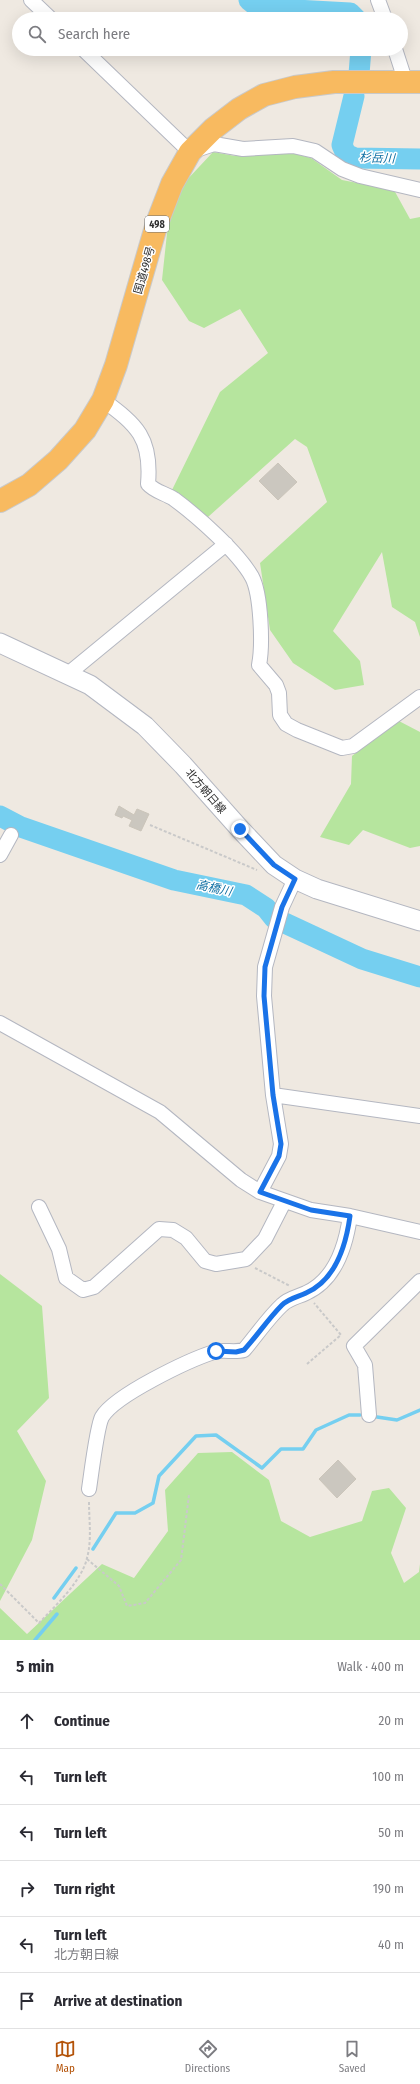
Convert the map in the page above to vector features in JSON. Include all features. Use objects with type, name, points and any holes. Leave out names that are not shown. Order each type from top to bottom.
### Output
[{"type":"highway","name":"国道498号","points":[[0,501],[29,485],[58,460],[85,430],[103,400],[116,365],[158,223],[172,184],[190,152],[213,129],[239,109],[264,95],[295,86],[334,82],[413,83]]},
{"type":"main road","name":"北方朝日線","points":[[0,643],[68,674],[90,685],[110,698],[145,726],[274,865],[295,879],[317,889],[420,921]]},
{"type":"street","points":[[31,0],[44,12]]},
{"type":"street","points":[[378,0],[382,12]]},
{"type":"street","points":[[90,56],[190,152],[214,144],[243,150],[293,146],[314,151],[342,169],[360,176],[420,190]]},
{"type":"street","points":[[399,56],[413,83]]},
{"type":"street","points":[[103,400],[127,418],[141,433],[150,463],[148,484],[154,490],[173,498],[226,544],[252,576],[256,587],[262,648],[259,665],[276,685],[279,693],[280,715],[286,724],[342,748],[354,746],[420,697]]},
{"type":"street","points":[[68,674],[226,544]]},
{"type":"street","points":[[0,855],[11,835]]},
{"type":"street","points":[[260,1192],[279,1156],[281,1144],[273,1095],[264,992],[265,967],[272,936],[282,907],[295,879]]},
{"type":"street","points":[[0,1023],[160,1112],[241,1180],[260,1192],[284,1202],[311,1210],[350,1216],[420,1232]]},
{"type":"street","points":[[273,1095],[420,1116]]},
{"type":"street","points":[[39,1207],[60,1249],[66,1278],[83,1290],[94,1287],[159,1229],[173,1230],[186,1238],[205,1260],[216,1264],[246,1259],[265,1239],[284,1202]]},
{"type":"street","points":[[89,1489],[101,1418],[110,1407],[145,1383],[216,1351],[236,1352],[244,1350],[282,1305],[322,1283],[334,1268],[346,1239],[350,1216]]},
{"type":"street","points":[[370,1415],[365,1366],[354,1346],[420,1281]]},
{"type":"path","points":[[150,825],[260,872]]},
{"type":"path","points":[[0,1584],[39,1623],[63,1598],[79,1575],[87,1560],[90,1539],[89,1489]]},
{"type":"path","points":[[87,1560],[119,1586],[127,1606],[145,1603],[181,1560],[189,1495]]},
{"type":"green space","points":[[213,152],[235,156],[288,152],[311,158],[342,180],[394,190],[410,219],[420,217],[420,637],[415,622],[392,607],[382,552],[333,631],[360,661],[364,685],[335,690],[293,663],[270,630],[260,563],[327,502],[307,447],[295,439],[208,517],[172,490],[220,392],[268,353],[240,309],[204,328],[189,321],[162,280],[168,224],[184,183]]},
{"type":"green space","points":[[397,720],[420,732],[420,846],[410,848],[363,830],[349,845],[320,837],[351,784],[352,756]]},
{"type":"green space","points":[[0,1274],[42,1306],[49,1398],[17,1431],[46,1481],[32,1540],[0,1601]]},
{"type":"green space","points":[[232,1452],[269,1480],[281,1521],[310,1537],[362,1521],[372,1491],[389,1488],[406,1508],[391,1553],[404,1583],[419,1572],[420,1564],[420,1640],[0,1640],[0,1608],[27,1634],[102,1564],[134,1578],[168,1531],[165,1490],[198,1453]]},
{"type":"building","points":[[278,463],[297,482],[278,500],[259,481]]},
{"type":"building","points":[[119,806],[134,815],[137,809],[149,814],[141,831],[129,826],[132,820],[123,816],[122,818],[115,815]]},
{"type":"building","points":[[338,1460],[356,1479],[337,1498],[319,1479]]},
{"type":"waterway","name":"杉岳川","points":[[249,0],[259,8],[332,12]]},
{"type":"waterway","name":"杉岳川","points":[[359,74],[360,56]]},
{"type":"waterway","name":"杉岳川","points":[[354,96],[342,145],[346,154],[355,158],[420,159]]},
{"type":"waterway","name":"高橋川","points":[[0,816],[21,827],[174,880],[246,895],[266,908],[274,918],[362,959],[420,977]]},
{"type":"waterway","points":[[377,1417],[397,1420],[420,1410]]},
{"type":"waterway","points":[[93,1549],[116,1513],[135,1513],[153,1503],[159,1476],[196,1436],[216,1435],[262,1468],[281,1449],[303,1449],[316,1430],[349,1415],[360,1415]]},
{"type":"waterway","points":[[54,1598],[76,1568]]},
{"type":"waterway","points":[[35,1640],[57,1614]]},
{"type":"route","points":[[216,1351],[236,1352],[244,1350],[282,1305],[322,1283],[334,1268],[346,1239],[350,1216],[311,1210],[284,1202],[260,1192],[279,1156],[281,1144],[273,1095],[264,996],[265,967],[272,936],[286,895],[295,879],[274,865],[240,829]]}]
